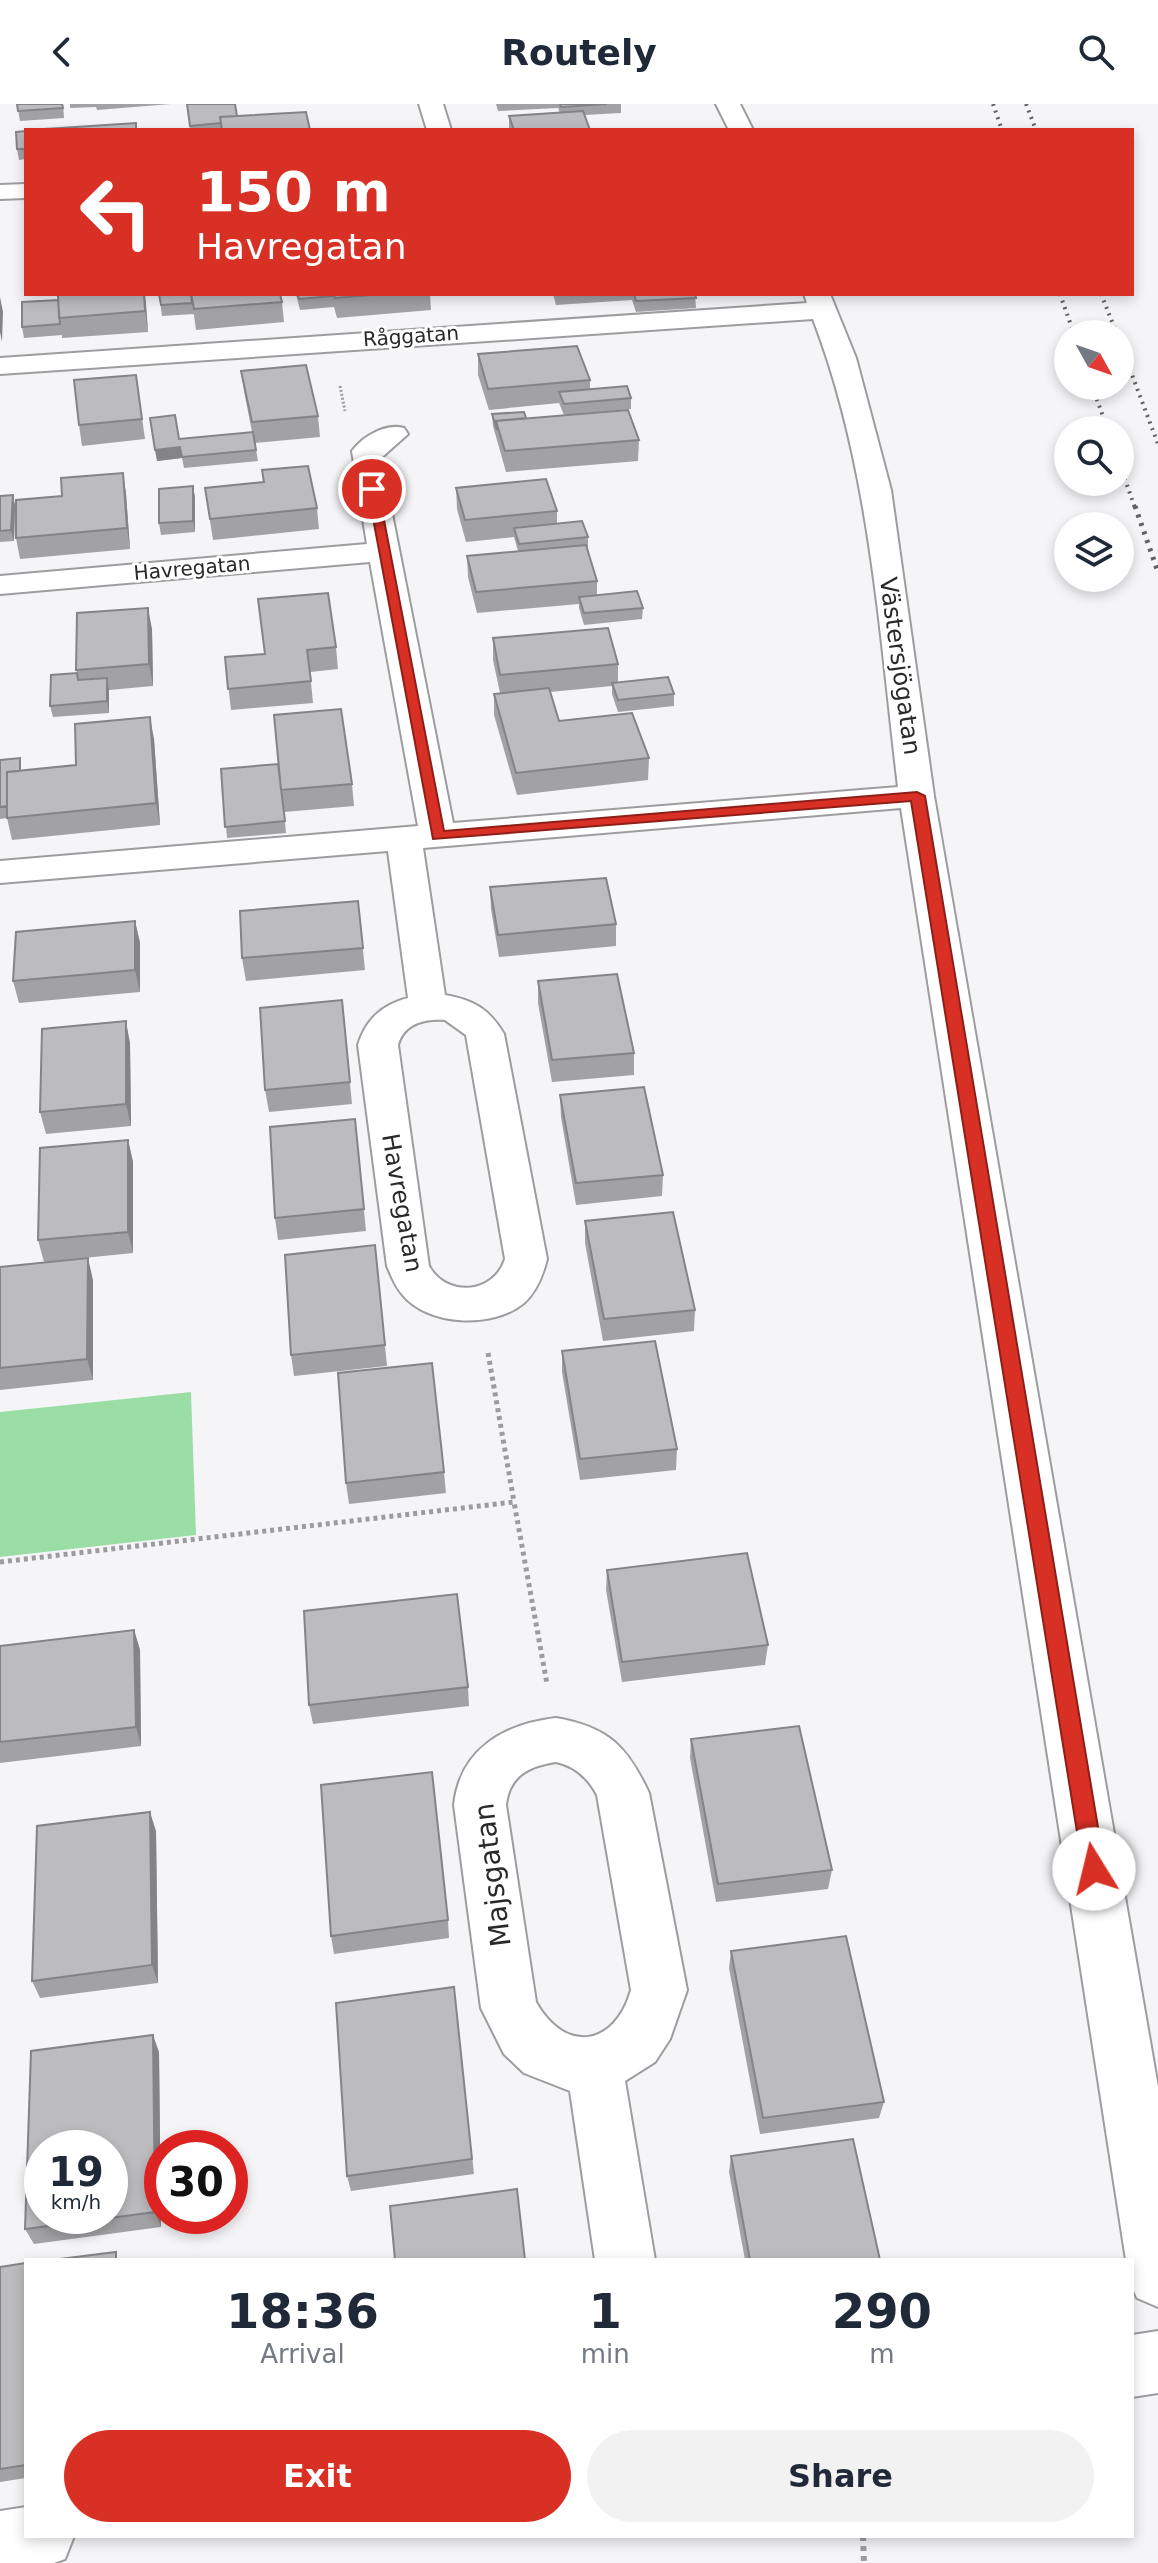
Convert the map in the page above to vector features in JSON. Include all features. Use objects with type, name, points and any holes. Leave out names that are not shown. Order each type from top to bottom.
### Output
[{"type":"street","points":[[431,104],[438,128]]},
{"type":"street","points":[[728,104],[740,128]]},
{"type":"street","points":[[0,192],[24,191]]},
{"type":"street","name":"Råggatan","points":[[0,366],[332,341],[495,318],[820,302]]},
{"type":"street","name":"Västersjögatan","points":[[820,302],[842,358],[876,490],[917,796],[1151,2217],[1158,2277]]},
{"type":"street","points":[[385,439],[366,453],[366,458],[384,552],[421,838],[428,1007]]},
{"type":"street","name":"Havregatan","points":[[0,585],[384,552]]},
{"type":"street","points":[[0,872],[917,796]]},
{"type":"street","name":"Havregatan","points":[[428,1007],[444,1007],[466,1013],[485,1034],[526,1259],[514,1286],[480,1303],[460,1304],[437,1299],[417,1286],[408,1266],[378,1045],[380,1035],[392,1019],[411,1010],[428,1007]]},
{"type":"street","name":"Majsgatan","points":[[556,1740],[584,1747],[597,1754],[617,1778],[623,1793],[659,1990],[652,2021],[634,2047],[594,2064],[570,2064],[537,2051],[514,2024],[509,2008],[480,1800],[489,1773],[508,1753],[534,1742],[556,1740]]},
{"type":"street","points":[[594,2064],[625,2258]]},
{"type":"street","points":[[1134,2366],[1158,2362]]},
{"type":"street","points":[[0,2543],[30,2538]]},
{"type":"path","points":[[332,341],[348,427],[355,435],[385,439]]},
{"type":"path","points":[[480,1303],[556,1740]]},
{"type":"path","points":[[0,1562],[514,1502]]},
{"type":"path","points":[[863,2538],[864,2563]]},
{"type":"green space","points":[[191,1392],[196,1535],[0,1557],[0,1412]]},
{"type":"building","points":[[17,104],[62,104],[63,108],[18,111]]},
{"type":"building","points":[[187,104],[235,104],[237,116],[220,117],[221,123],[190,126]]},
{"type":"building","points":[[560,104],[607,104],[561,107]]},
{"type":"building","points":[[583,111],[589,128],[513,128],[509,116]]},
{"type":"building","points":[[306,112],[310,128],[222,128],[220,117]]},
{"type":"building","points":[[136,123],[136,128],[60,128]]},
{"type":"building","points":[[24,131],[24,149],[17,149],[16,132]]},
{"type":"building","points":[[58,296],[144,296],[145,311],[59,318]]},
{"type":"building","points":[[159,296],[191,296],[192,303],[161,305]]},
{"type":"building","points":[[191,296],[280,296],[282,302],[194,309]]},
{"type":"building","points":[[298,296],[334,296],[299,299]]},
{"type":"building","points":[[635,296],[696,298],[636,301]]},
{"type":"building","points":[[58,300],[60,324],[22,327],[22,302]]},
{"type":"building","points":[[577,346],[590,380],[488,389],[478,354]]},
{"type":"building","points":[[306,365],[318,416],[252,422],[241,371]]},
{"type":"building","points":[[136,375],[142,419],[79,425],[74,380]]},
{"type":"building","points":[[627,386],[631,398],[564,404],[559,392]]},
{"type":"building","points":[[628,410],[639,440],[505,451],[496,421]]},
{"type":"building","points":[[524,412],[526,418],[496,421],[497,430],[492,414]]},
{"type":"building","points":[[175,415],[179,439],[253,432],[256,450],[182,457],[180,447],[155,450],[150,418]]},
{"type":"building","points":[[308,466],[317,508],[210,519],[205,488],[264,482],[262,470]]},
{"type":"building","points":[[123,473],[127,528],[16,538],[16,500],[62,496],[61,478]]},
{"type":"building","points":[[546,479],[557,511],[465,520],[456,488]]},
{"type":"building","points":[[193,486],[193,521],[159,523],[159,489]]},
{"type":"building","points":[[13,495],[11,530],[0,531],[0,496]]},
{"type":"building","points":[[582,521],[588,537],[519,544],[514,528]]},
{"type":"building","points":[[586,545],[597,581],[476,592],[467,556]]},
{"type":"building","points":[[637,591],[643,608],[584,613],[579,597]]},
{"type":"building","points":[[328,593],[336,647],[307,650],[311,681],[228,689],[225,657],[265,654],[258,599]]},
{"type":"building","points":[[148,608],[149,664],[76,670],[77,613]]},
{"type":"building","points":[[608,628],[618,664],[500,675],[493,638]]},
{"type":"building","points":[[77,673],[78,680],[107,678],[107,701],[50,706],[51,675]]},
{"type":"building","points":[[668,677],[674,694],[618,700],[612,683]]},
{"type":"building","points":[[549,688],[559,721],[632,713],[649,758],[516,773],[494,694]]},
{"type":"building","points":[[341,709],[352,784],[281,790],[274,715]]},
{"type":"building","points":[[150,717],[156,803],[7,818],[7,772],[76,765],[75,724]]},
{"type":"building","points":[[20,758],[20,771],[7,772],[7,806],[0,807],[0,760]]},
{"type":"building","points":[[278,764],[285,821],[225,827],[221,769]]},
{"type":"building","points":[[606,878],[616,924],[498,935],[490,887]]},
{"type":"building","points":[[358,901],[363,948],[242,958],[240,911]]},
{"type":"building","points":[[135,921],[135,970],[13,981],[16,932]]},
{"type":"building","points":[[617,974],[634,1053],[552,1060],[538,981]]},
{"type":"building","points":[[342,1000],[350,1082],[265,1090],[260,1008]]},
{"type":"building","points":[[126,1021],[126,1104],[40,1112],[42,1029]]},
{"type":"building","points":[[644,1087],[663,1175],[576,1183],[560,1095]]},
{"type":"building","points":[[355,1119],[364,1209],[275,1218],[270,1127]]},
{"type":"building","points":[[128,1140],[128,1232],[38,1240],[40,1148]]},
{"type":"building","points":[[673,1212],[695,1310],[604,1319],[585,1221]]},
{"type":"building","points":[[375,1245],[385,1345],[291,1355],[285,1255]]},
{"type":"building","points":[[88,1258],[87,1359],[0,1368],[0,1267]]},
{"type":"building","points":[[655,1341],[677,1449],[580,1459],[562,1351]]},
{"type":"building","points":[[432,1363],[444,1472],[346,1483],[338,1373]]},
{"type":"building","points":[[747,1553],[768,1645],[622,1662],[607,1570]]},
{"type":"building","points":[[457,1594],[468,1687],[309,1705],[304,1611]]},
{"type":"building","points":[[134,1630],[136,1727],[0,1742],[0,1646]]},
{"type":"building","points":[[799,1726],[832,1870],[718,1884],[691,1739]]},
{"type":"building","points":[[432,1772],[448,1920],[331,1936],[321,1785]]},
{"type":"building","points":[[150,1812],[152,1965],[32,1981],[37,1826]]},
{"type":"building","points":[[846,1936],[884,2102],[763,2118],[731,1951]]},
{"type":"building","points":[[454,1987],[472,2159],[347,2176],[336,2003]]},
{"type":"building","points":[[153,2035],[154,2130],[144,2130],[144,2213],[128,2216],[128,2130],[28,2130],[31,2051]]},
{"type":"building","points":[[853,2139],[880,2258],[750,2258],[731,2156]]},
{"type":"building","points":[[517,2189],[525,2258],[395,2258],[390,2206]]},
{"type":"building","points":[[116,2252],[116,2258],[68,2258]]},
{"type":"building","points":[[24,2263],[24,2465],[0,2469],[0,2267]]},
{"type":"railway","points":[[993,104],[1001,128]]},
{"type":"railway","points":[[1026,104],[1035,128]]},
{"type":"railway","points":[[1061,296],[1069,320]]},
{"type":"railway","points":[[1102,296],[1111,320]]},
{"type":"railway","points":[[1134,380],[1158,444]]},
{"type":"railway","points":[[1097,400],[1103,416]]},
{"type":"railway","points":[[1131,496],[1135,508]]},
{"type":"railway","points":[[1135,506],[1158,572]]},
{"type":"route","points":[[372,489],[438,836],[917,796],[1094,1869]]}]
